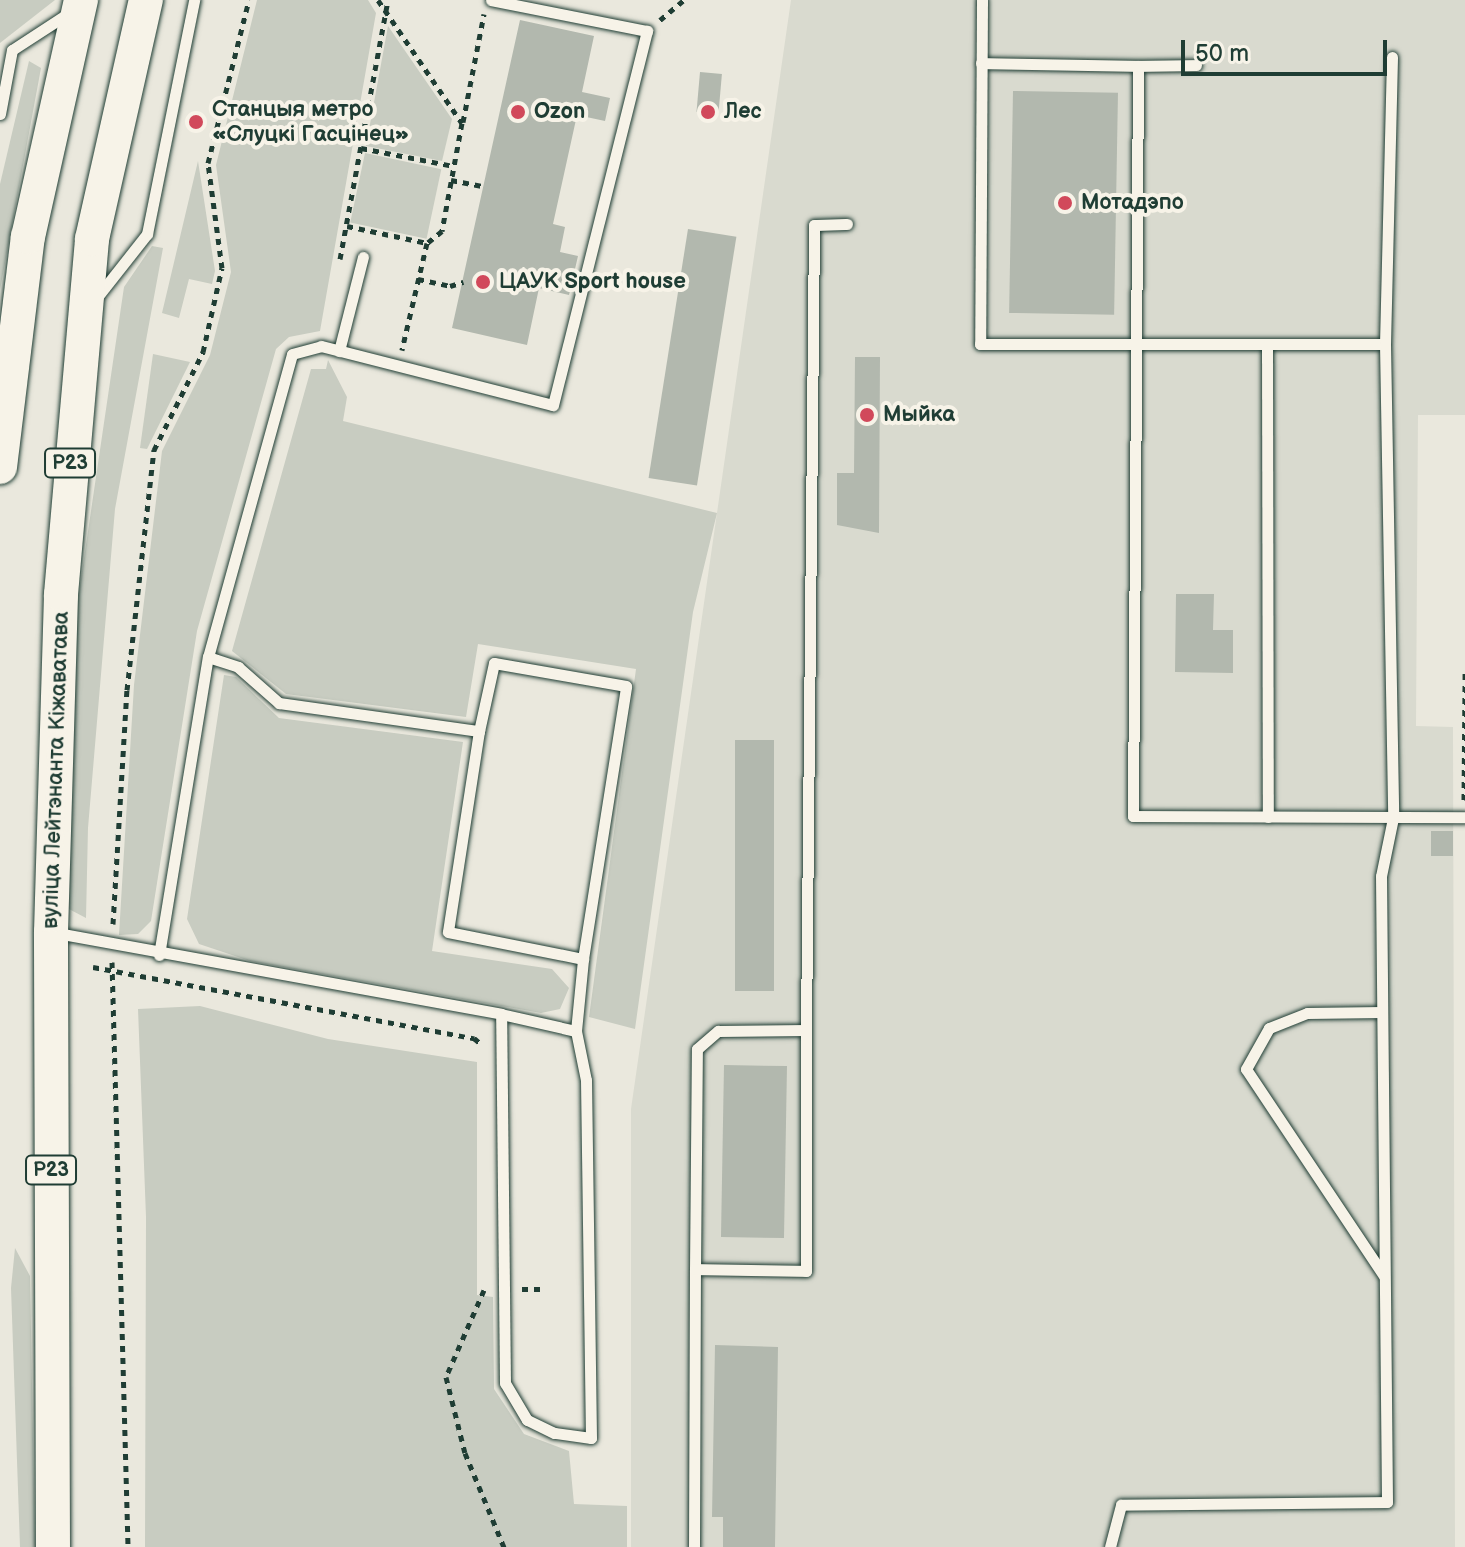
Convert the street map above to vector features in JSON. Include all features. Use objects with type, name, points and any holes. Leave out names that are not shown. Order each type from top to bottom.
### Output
[{"type":"main road","name":"вуліца Лейтэнанта Кіжаватава","points":[[53,1547],[51,932],[61,594],[92,239],[146,0]]},
{"type":"main road","points":[[0,467],[4,390],[28,237],[80,3]]},
{"type":"lane","points":[[85,312],[147,234],[194,0]]},
{"type":"lane","points":[[159,955],[208,657],[292,354],[321,346],[553,405],[647,31],[489,0]]},
{"type":"lane","points":[[982,0],[980,344],[1385,344]]},
{"type":"lane","points":[[0,114],[12,50],[80,3]]},
{"type":"lane","points":[[1110,1547],[1121,1505],[1387,1502],[1381,876],[1393,818],[1385,344],[1392,57]]},
{"type":"lane","points":[[981,63],[1196,65]]},
{"type":"lane","points":[[1138,66],[1133,816],[1464,817]]},
{"type":"lane","points":[[695,1269],[806,1271],[814,225],[847,224]]},
{"type":"lane","points":[[339,351],[363,257]]},
{"type":"lane","points":[[1267,344],[1268,817]]},
{"type":"lane","points":[[208,657],[238,667],[279,703],[479,731]]},
{"type":"lane","points":[[501,1014],[505,1383],[527,1420],[554,1433],[591,1438],[586,1080],[576,1031],[583,959],[626,686],[494,663],[479,731],[448,932],[583,959]]},
{"type":"lane","points":[[51,932],[159,955],[501,1014],[576,1031]]},
{"type":"lane","points":[[1382,1012],[1307,1013],[1269,1028],[1246,1069],[1385,1277]]},
{"type":"lane","points":[[694,1547],[697,1049],[718,1031],[806,1030]]},
{"type":"path","points":[[128,1547],[112,970],[127,690],[154,450],[203,352],[222,268],[208,163],[249,0]]},
{"type":"path","points":[[378,0],[462,123]]},
{"type":"path","points":[[338,271],[388,0]]},
{"type":"path","points":[[398,366],[427,243],[442,231],[489,0]]},
{"type":"path","points":[[647,31],[684,0]]},
{"type":"path","points":[[361,148],[454,166]]},
{"type":"path","points":[[451,180],[483,186]]},
{"type":"path","points":[[347,226],[427,243]]},
{"type":"path","points":[[418,279],[450,286],[463,282]]},
{"type":"path","points":[[1464,817],[1465,673]]},
{"type":"path","points":[[93,967],[474,1038],[482,1045],[482,1060]]},
{"type":"path","points":[[484,1274],[484,1289],[446,1377],[465,1453],[504,1547]]},
{"type":"path","points":[[484,1289],[544,1289]]},
{"type":"shaded area","points":[[0,0],[55,0],[0,43]]},
{"type":"shaded area","points":[[257,0],[368,0],[376,13],[320,331],[289,337],[276,349],[197,631],[151,921],[138,934],[119,935],[134,685],[162,451],[210,355],[231,272],[216,165]]},
{"type":"shaded area","points":[[791,0],[1465,0],[1465,415],[1418,415],[1416,726],[1453,727],[1455,1547],[631,1547],[631,1109]]},
{"type":"shaded area","points":[[388,26],[452,119],[442,161],[366,146]]},
{"type":"shaded area","points":[[29,61],[41,68],[0,290],[0,184]]},
{"type":"shaded area","points":[[365,153],[441,169],[427,239],[350,222]]},
{"type":"shaded area","points":[[198,161],[215,271],[212,284],[189,279],[179,318],[162,313]]},
{"type":"shaded area","points":[[152,246],[163,248],[115,509],[88,828],[86,918],[65,907],[77,606],[124,287]]},
{"type":"shaded area","points":[[153,354],[190,362],[147,449],[140,448]]},
{"type":"shaded area","points":[[328,360],[347,397],[343,421],[717,513],[693,612],[635,1029],[589,1017],[636,669],[478,644],[466,717],[286,694],[232,651],[311,369],[326,369]]},
{"type":"shaded area","points":[[224,675],[236,677],[279,718],[463,742],[432,951],[552,969],[569,988],[560,1009],[541,1013],[250,961],[199,944],[187,919]]},
{"type":"shaded area","points":[[200,1006],[328,1039],[477,1062],[477,1295],[493,1297],[494,1389],[524,1434],[569,1451],[574,1504],[627,1506],[627,1547],[145,1547],[146,1217],[138,1009]]},
{"type":"shaded area","points":[[15,1248],[30,1276],[35,1547],[20,1547],[11,1288]]},
{"type":"building","points":[[520,20],[594,36],[582,92],[610,98],[605,121],[577,115],[553,224],[565,227],[560,252],[578,256],[569,295],[539,288],[527,345],[452,328]]},
{"type":"building","points":[[700,72],[722,74],[718,114],[697,112]]},
{"type":"building","name":"Мотадэпо","points":[[1013,91],[1118,93],[1114,315],[1009,313]]},
{"type":"building","points":[[688,229],[736,237],[697,486],[649,478]]},
{"type":"building","name":"Мыйка","points":[[855,357],[880,357],[879,533],[837,525],[837,473],[854,473]]},
{"type":"building","points":[[1176,594],[1214,594],[1213,630],[1233,630],[1233,673],[1175,672]]},
{"type":"building","points":[[735,740],[774,740],[774,991],[735,991]]},
{"type":"building","points":[[1431,831],[1453,831],[1453,856],[1431,856]]},
{"type":"building","points":[[724,1065],[787,1066],[784,1238],[721,1237]]},
{"type":"building","points":[[715,1345],[778,1347],[775,1547],[723,1547],[723,1517],[712,1517]]},
{"type":"place","name":"Ozon","points":[[518,112]]},
{"type":"place","name":"Лес","points":[[708,112]]},
{"type":"place","name":"Станцыя метро «Слуцкі Гасцінец»","points":[[196,122]]},
{"type":"place","name":"Мотадэпо","points":[[1065,203]]},
{"type":"place","name":"ЦАУК Sport house","points":[[483,282]]},
{"type":"place","name":"Мыйка","points":[[867,415]]}]
